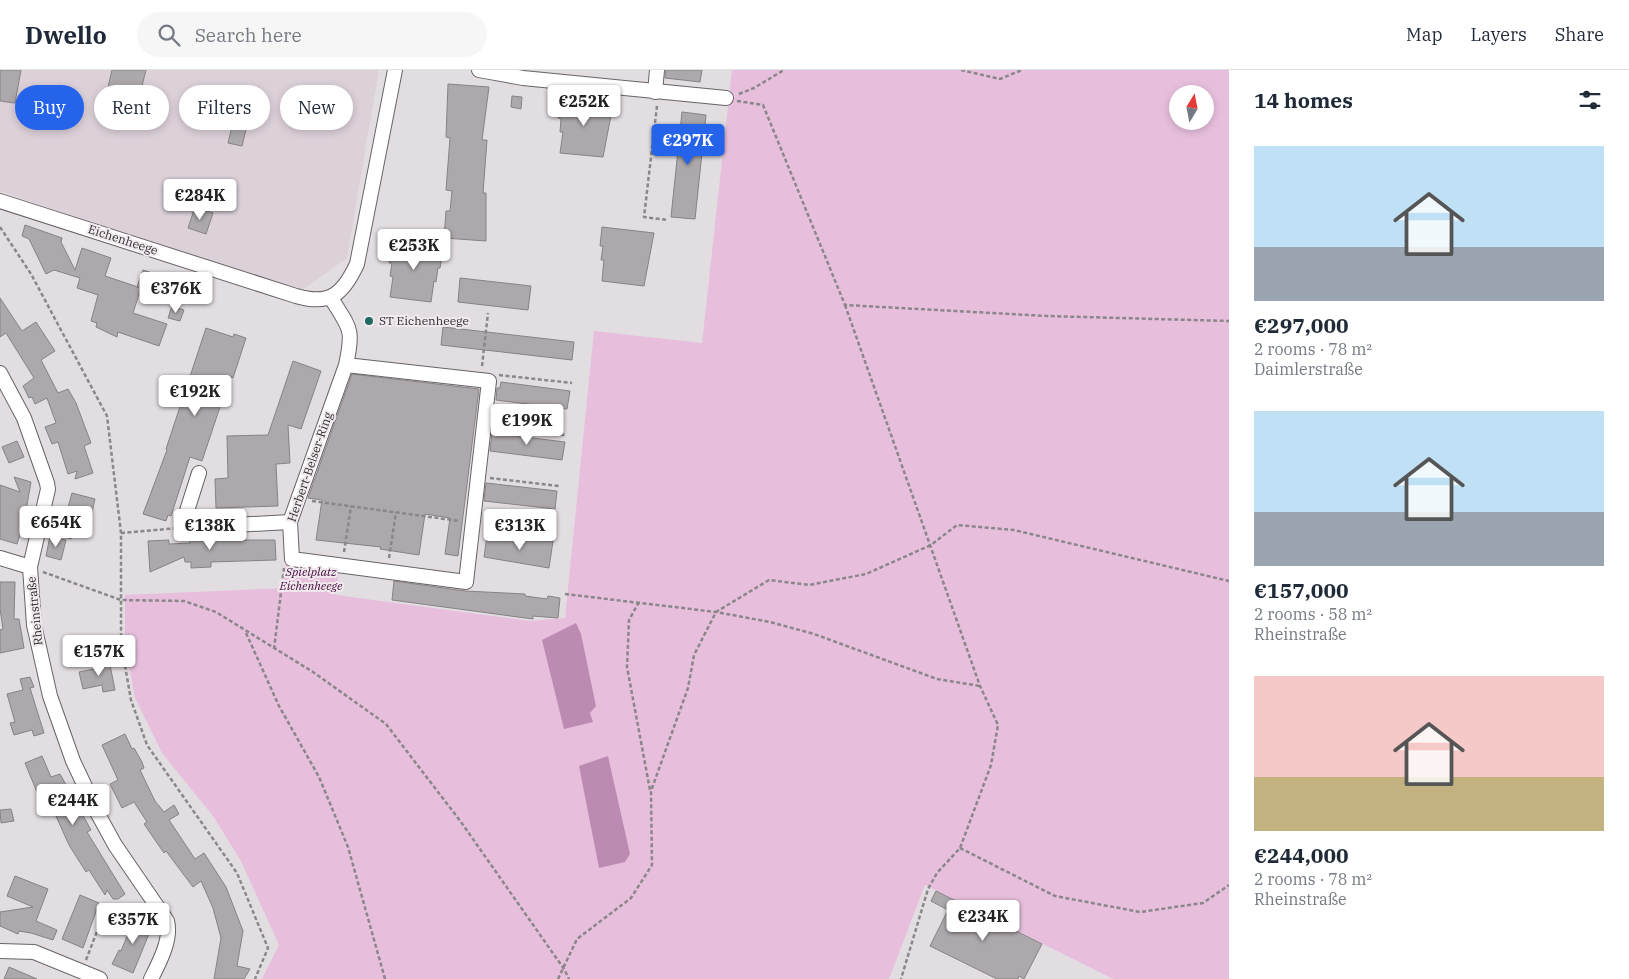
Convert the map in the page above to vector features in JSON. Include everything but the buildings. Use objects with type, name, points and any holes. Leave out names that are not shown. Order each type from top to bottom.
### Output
[{"type":"street","points":[[331,298],[345,287],[357,264],[395,70]]},
{"type":"street","points":[[480,70],[523,78],[726,98]]},
{"type":"street","points":[[656,92],[657,70]]},
{"type":"street","name":"Eichenheege","points":[[0,200],[296,296],[314,300],[331,298]]},
{"type":"street","name":"Herbert-Belser-Ring","points":[[292,559],[290,522],[346,365],[351,331],[331,298]]},
{"type":"street","points":[[292,559],[466,582],[484,425],[485,381],[346,365]]},
{"type":"street","name":"Rheinstraße","points":[[0,373],[24,418],[48,489],[30,567],[34,625],[50,696],[73,761],[98,814],[115,845],[168,921],[169,928],[166,942],[151,979]]},
{"type":"street","points":[[199,473],[185,517],[196,527],[290,522]]},
{"type":"street","name":"Rheinstraße","points":[[0,558],[30,567]]},
{"type":"street","points":[[0,952],[34,952],[100,979]]},
{"type":"path","points":[[726,98],[754,88],[784,70]]},
{"type":"path","points":[[961,70],[1000,79],[1022,70]]},
{"type":"path","points":[[656,92],[657,100],[644,217],[668,220]]},
{"type":"path","points":[[726,98],[763,105],[845,305],[980,686],[998,725],[990,765],[960,848],[937,873],[928,890],[901,979]]},
{"type":"path","points":[[0,227],[31,274],[107,416],[121,533],[121,643],[131,700],[147,744],[237,873],[268,948],[255,979]]},
{"type":"path","points":[[845,305],[1046,316],[1229,321]]},
{"type":"path","points":[[488,313],[485,381],[500,374],[572,383]]},
{"type":"path","points":[[484,425],[565,435]]},
{"type":"path","points":[[478,476],[559,486]]},
{"type":"path","points":[[298,499],[396,512],[554,537]]},
{"type":"path","points":[[342,566],[351,506]]},
{"type":"path","points":[[387,572],[396,512]]},
{"type":"path","points":[[651,791],[688,688],[694,655],[716,612],[769,580],[809,585],[866,574],[931,545],[956,526],[1014,530],[1229,581]]},
{"type":"path","points":[[121,533],[196,527]]},
{"type":"path","points":[[274,649],[284,563],[292,559]]},
{"type":"path","points":[[30,567],[121,600],[184,601],[216,612],[245,632],[313,672],[386,724],[462,822],[564,969],[569,979]]},
{"type":"path","points":[[565,594],[716,612],[770,622],[814,634],[937,679],[980,686]]},
{"type":"path","points":[[558,979],[577,939],[631,898],[652,865],[651,791],[626,667],[629,620],[639,602]]},
{"type":"path","points":[[245,632],[278,706],[320,777],[348,847],[385,979]]},
{"type":"path","points":[[960,848],[1055,896],[1140,912],[1203,903],[1229,885]]},
{"type":"path","points":[[82,971],[106,908]]},
{"type":"shaded area","points":[[0,70],[379,70],[347,258],[305,288],[294,289],[201,260],[0,191]]},
{"type":"shaded area","points":[[576,623],[581,634],[596,706],[590,713],[593,722],[564,729],[542,640]]},
{"type":"shaded area","points":[[608,756],[630,854],[625,862],[599,868],[579,766]]},
{"type":"green space","name":"Spielplatz Eichenheege","points":[[732,70],[1229,70],[1229,979],[1113,979],[925,885],[889,979],[262,979],[279,945],[241,861],[213,816],[162,753],[135,698],[125,643],[125,595],[283,588],[286,563],[339,570],[336,595],[530,621],[565,618],[594,331],[702,343]]},
{"type":"place","name":"ST Eichenheege","points":[[369,321]]}]
